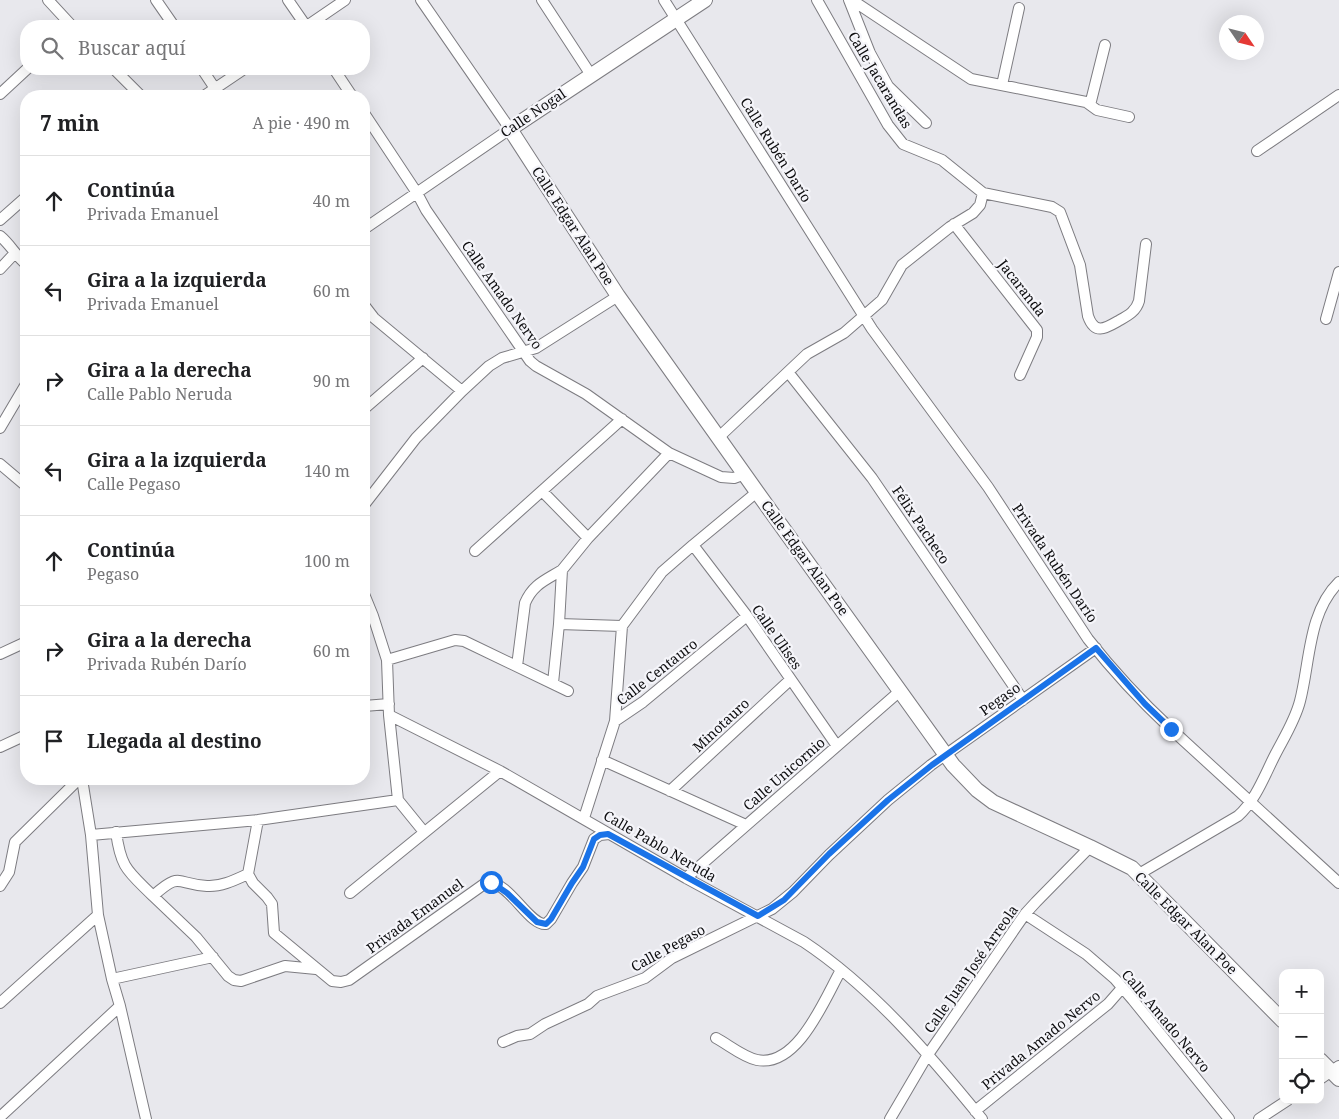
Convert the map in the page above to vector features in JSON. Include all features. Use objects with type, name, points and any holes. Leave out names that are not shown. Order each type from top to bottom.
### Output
[{"type":"street","points":[[48,0],[66,20]]},
{"type":"street","points":[[156,0],[170,20]]},
{"type":"street","points":[[288,0],[302,20]]},
{"type":"street","points":[[315,20],[345,0]]},
{"type":"street","name":"Calle Edgar Alan Poe","points":[[421,0],[510,129],[618,296],[945,755],[966,779],[992,802],[1125,863],[1139,874],[1279,1017]]},
{"type":"street","points":[[542,0],[591,75]]},
{"type":"street","name":"Calle Rubén Darío","points":[[664,0],[864,316]]},
{"type":"street","name":"Calle Nogal","points":[[370,225],[510,129],[705,0]]},
{"type":"street","name":"Calle Jacarandas","points":[[817,0],[895,135],[907,146],[942,160],[983,193]]},
{"type":"street","points":[[851,0],[975,80],[1086,102],[1097,110],[1129,116]]},
{"type":"street","points":[[851,0],[870,53],[888,86],[926,124]]},
{"type":"street","points":[[1002,85],[1019,8]]},
{"type":"street","points":[[1090,105],[1106,45]]},
{"type":"street","points":[[0,94],[21,75]]},
{"type":"street","points":[[120,75],[135,90]]},
{"type":"street","points":[[206,75],[217,90]]},
{"type":"street","points":[[220,90],[237,75]]},
{"type":"street","points":[[338,75],[348,90]]},
{"type":"street","points":[[1257,151],[1339,96]]},
{"type":"street","name":"Calle Amado Nervo","points":[[370,122],[417,193],[426,210],[536,366],[586,394],[669,453],[721,477],[734,478],[744,474]]},
{"type":"street","points":[[719,437],[812,350],[844,334],[864,316],[884,297],[902,265],[954,224],[968,217],[977,209],[983,193],[1052,207],[1060,212],[1080,266],[1088,316],[1092,325],[1100,329],[1109,327],[1136,308],[1139,301],[1146,244]]},
{"type":"street","points":[[0,220],[20,202]]},
{"type":"street","name":"Jacaranda","points":[[954,224],[1037,330],[1037,338],[1020,375]]},
{"type":"street","points":[[0,236],[9,243],[20,258]]},
{"type":"street","points":[[0,270],[15,253]]},
{"type":"street","points":[[1326,320],[1339,272]]},
{"type":"street","points":[[370,497],[416,438],[462,391],[494,362],[536,348],[618,296]]},
{"type":"street","points":[[370,314],[462,391]]},
{"type":"street","name":"Privada Rubén Darío","points":[[864,316],[988,487],[1096,648],[1145,704],[1250,802]]},
{"type":"street","points":[[370,404],[423,358]]},
{"type":"street","name":"Félix Pacheco","points":[[788,372],[872,478],[1023,700]]},
{"type":"street","points":[[0,428],[20,394]]},
{"type":"street","points":[[475,551],[622,419]]},
{"type":"street","points":[[516,666],[525,603],[532,589],[562,570],[588,538],[669,453]]},
{"type":"street","points":[[0,464],[20,481]]},
{"type":"street","points":[[542,491],[588,538]]},
{"type":"street","points":[[615,721],[622,626],[662,572],[757,492]]},
{"type":"street","name":"Calle Ulises","points":[[693,545],[747,616],[837,746]]},
{"type":"street","points":[[553,683],[562,570]]},
{"type":"street","points":[[1139,874],[1238,816],[1250,802],[1297,713],[1316,623],[1326,598],[1339,582]]},
{"type":"street","name":"Calle Centauro","points":[[584,818],[615,721],[643,702],[747,616]]},
{"type":"street","points":[[370,622],[387,660],[389,715],[398,800],[424,832]]},
{"type":"street","points":[[559,624],[622,626]]},
{"type":"street","points":[[387,660],[455,640],[464,641],[568,691]]},
{"type":"street","points":[[0,654],[20,645]]},
{"type":"street","name":"Pegaso","points":[[945,755],[1096,648]]},
{"type":"street","name":"Minotauro","points":[[670,791],[790,680]]},
{"type":"street","name":"Calle Unicornio","points":[[686,878],[900,691]]},
{"type":"street","points":[[370,706],[389,704]]},
{"type":"street","name":"Calle Pablo Neruda","points":[[389,715],[500,771],[686,878],[804,942],[841,970],[899,1022],[978,1115]]},
{"type":"street","points":[[0,747],[20,738]]},
{"type":"street","name":"Calle Pegaso","points":[[503,1042],[517,1036],[530,1034],[545,1024],[588,1004],[597,996],[639,981],[672,958],[758,916],[788,896],[829,854],[888,800],[945,755]]},
{"type":"street","points":[[602,760],[746,825]]},
{"type":"street","points":[[350,893],[500,771]]},
{"type":"street","points":[[0,886],[8,872],[15,842],[75,785]]},
{"type":"street","points":[[82,785],[91,835],[98,915],[146,1119]]},
{"type":"street","points":[[91,835],[258,820],[398,800]]},
{"type":"street","points":[[1250,802],[1339,883]]},
{"type":"street","points":[[153,896],[167,883],[174,880],[208,886],[220,885],[248,874],[258,820]]},
{"type":"street","points":[[116,832],[120,858],[125,867],[196,937],[228,976],[234,980],[241,981],[286,966],[318,970]]},
{"type":"street","name":"Privada Emanuel","points":[[248,874],[253,884],[272,904],[274,933],[318,970],[332,980],[341,982],[349,980],[486,882],[495,884],[507,893],[537,922],[546,924],[583,867],[594,839],[600,835],[608,834]]},
{"type":"street","name":"Calle Juan José Arreola","points":[[890,1119],[927,1056],[1025,914],[1090,846]]},
{"type":"street","name":"Calle Amado Nervo","points":[[1025,914],[1086,954],[1122,988],[1228,1119]]},
{"type":"street","points":[[0,1003],[98,915]]},
{"type":"street","points":[[112,979],[213,957]]},
{"type":"street","points":[[716,1038],[756,1060],[771,1060],[782,1056],[795,1046],[808,1030],[841,970]]},
{"type":"street","name":"Privada Amado Nervo","points":[[978,1115],[1108,1004],[1122,988]]},
{"type":"street","points":[[0,1117],[120,1006]]},
{"type":"street","points":[[1259,1119],[1282,1104]]},
{"type":"route","points":[[491,882],[507,893],[534,920],[540,924],[546,924],[583,867],[594,839],[597,836],[608,834],[758,916],[784,900],[829,854],[888,800],[932,765],[1096,648],[1105,661],[1171,729]]}]
